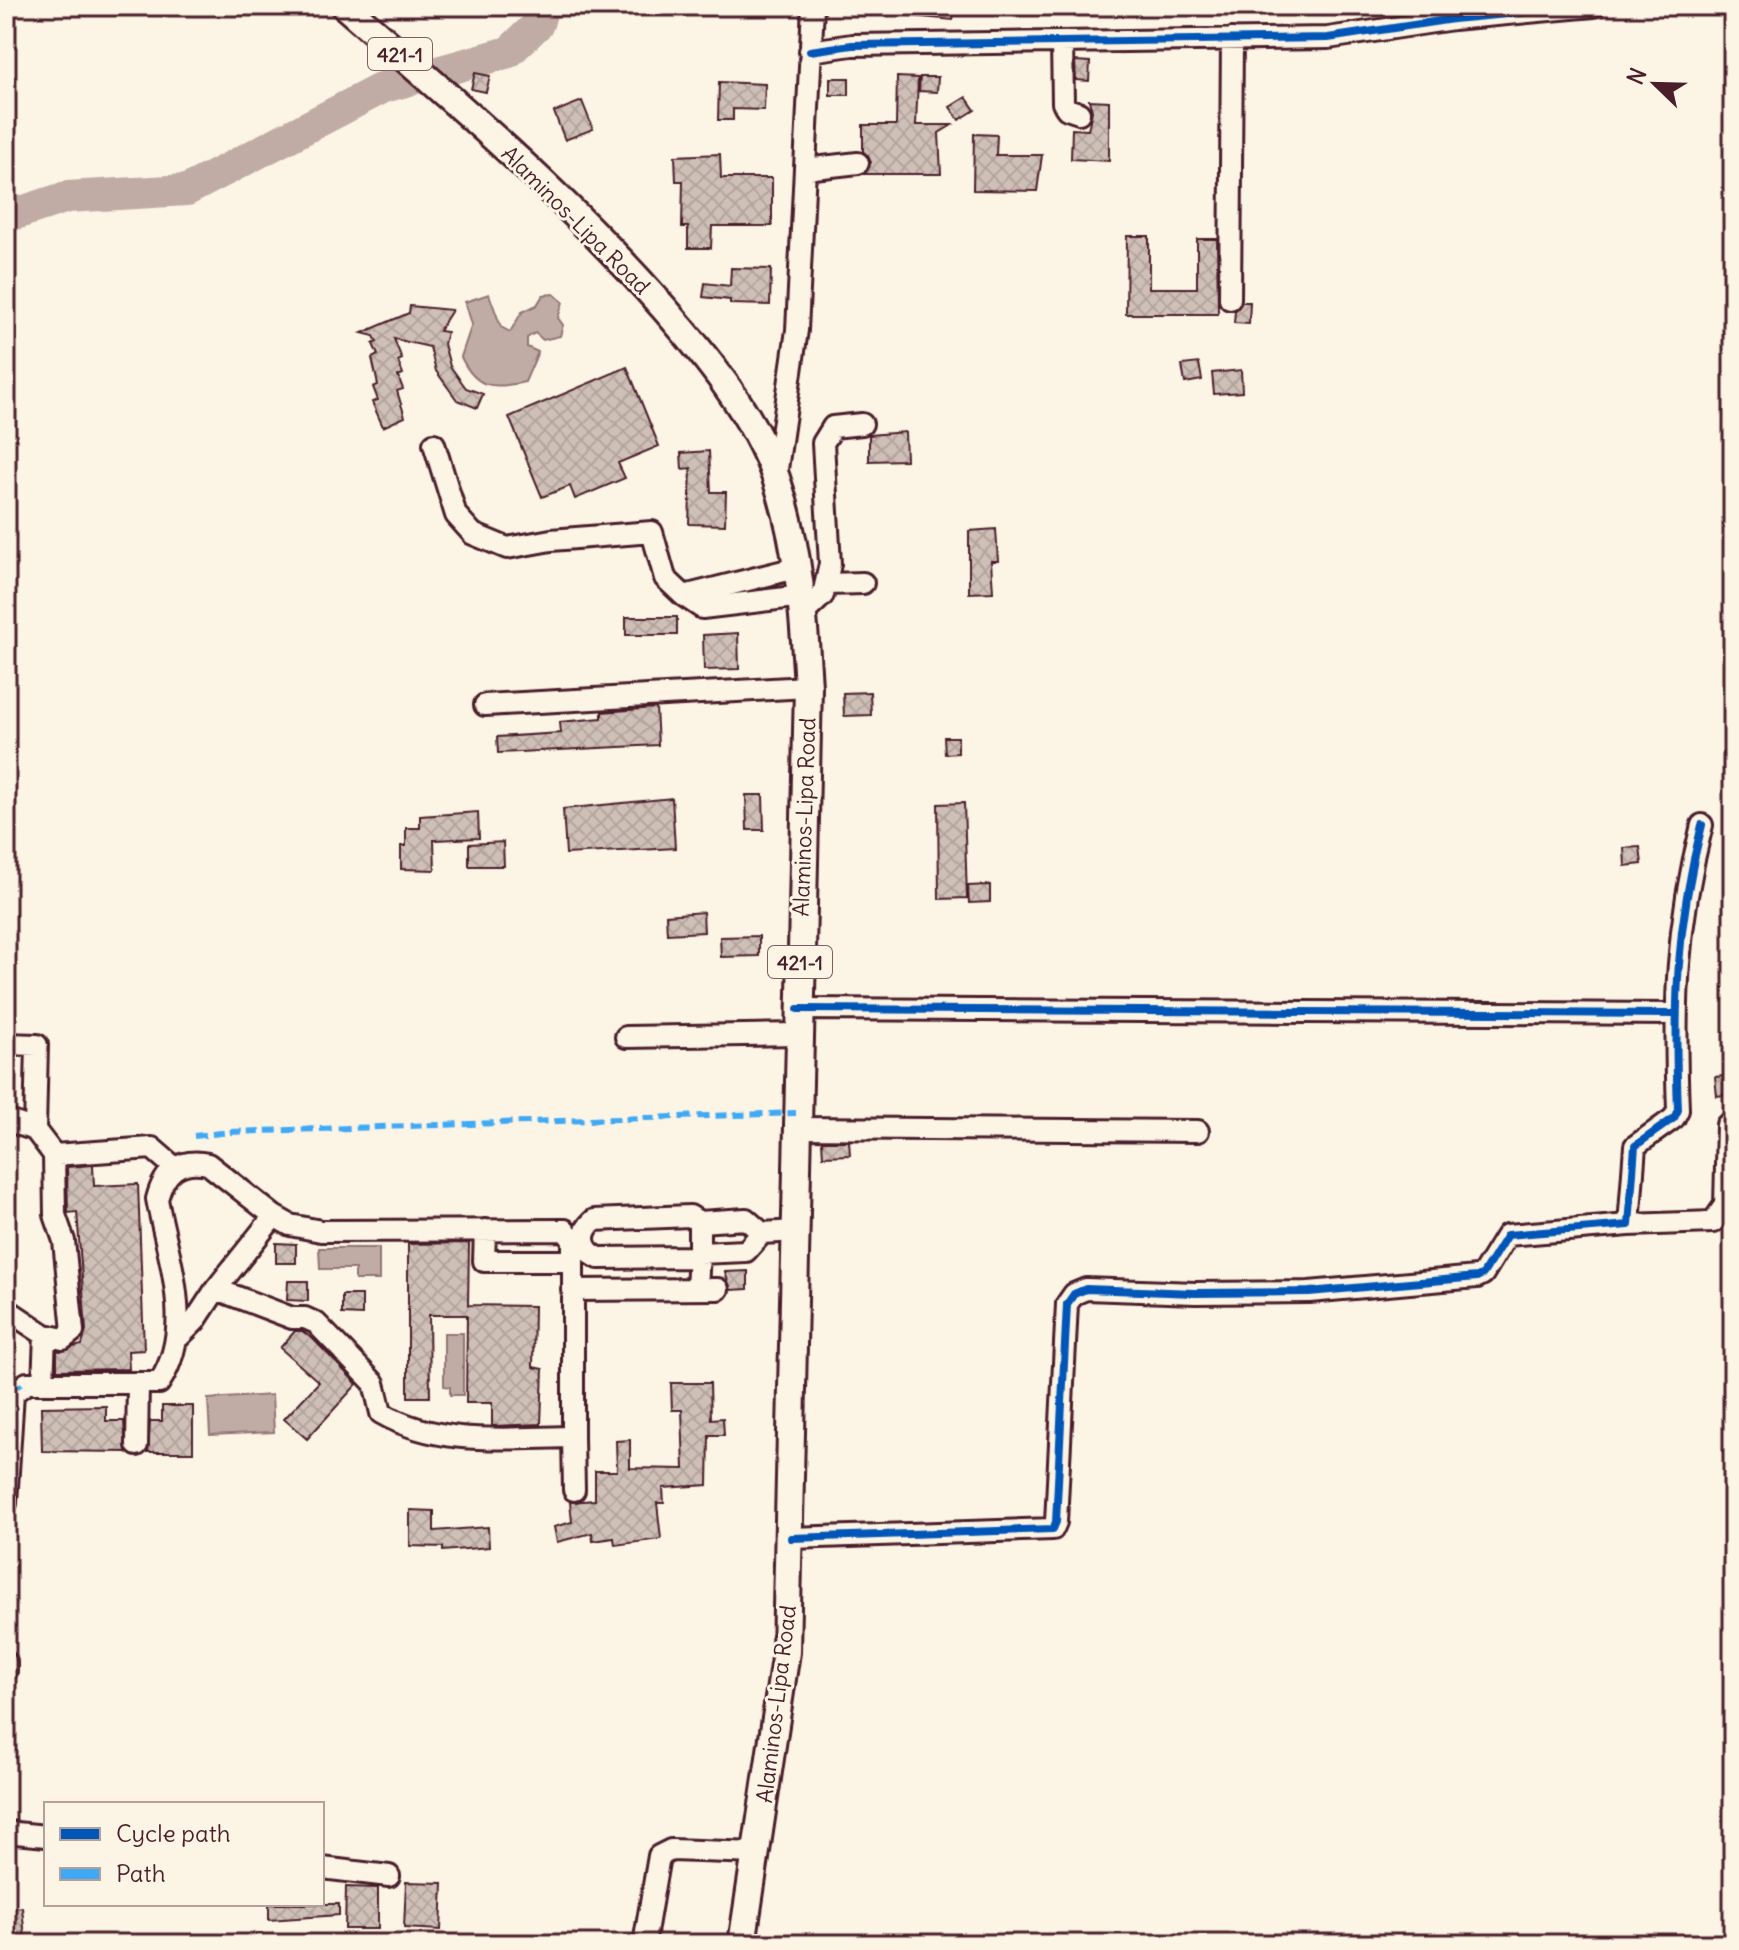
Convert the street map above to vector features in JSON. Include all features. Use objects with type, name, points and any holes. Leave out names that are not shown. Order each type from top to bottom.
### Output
[{"type":"main road","name":"Alaminos-Lipa Road","points":[[345,6],[455,102],[610,248],[688,335],[735,398],[776,476],[804,605],[808,687],[798,1022],[791,1538],[786,1652],[742,1944]]},
{"type":"street","points":[[776,476],[797,330],[813,6]]},
{"type":"street","points":[[810,51],[852,45],[1328,38],[1453,19],[1594,6]]},
{"type":"street","points":[[1230,299],[1232,39]]},
{"type":"street","points":[[1062,42],[1063,103],[1067,109],[1079,113]]},
{"type":"street","points":[[805,169],[858,163]]},
{"type":"street","points":[[434,444],[456,515],[473,534],[507,548],[551,540],[652,532],[665,578],[702,608],[804,605],[823,595],[830,564],[823,443],[833,427],[862,424]]},
{"type":"street","points":[[684,596],[796,568]]},
{"type":"street","points":[[827,584],[863,583]]},
{"type":"street","points":[[485,705],[808,687]]},
{"type":"street","points":[[1629,1225],[1635,1146],[1674,1118],[1678,1110],[1674,1014],[1685,891],[1702,825]]},
{"type":"street","points":[[626,1037],[798,1022],[1674,1014]]},
{"type":"street","points":[[6,1044],[37,1045],[35,1130]]},
{"type":"street","points":[[6,1120],[35,1130],[54,1155],[55,1215],[64,1241],[73,1331],[63,1339],[45,1335],[6,1309]]},
{"type":"street","points":[[791,1538],[1053,1529],[1056,1522],[1067,1304],[1074,1294],[1086,1289],[1195,1293],[1309,1292],[1477,1277],[1483,1274],[1507,1235],[1713,1222],[1725,1205],[1727,1125]]},
{"type":"street","points":[[796,1128],[1198,1131]]},
{"type":"street","points":[[54,1155],[152,1148],[174,1167]]},
{"type":"street","points":[[6,1503],[13,1393],[27,1383],[159,1383],[171,1365],[179,1337],[179,1318],[157,1199],[161,1182],[174,1167],[195,1161],[208,1164],[274,1216],[290,1225],[321,1231],[565,1230],[599,1258],[686,1258],[699,1253],[746,1251],[762,1233]]},
{"type":"street","points":[[179,1337],[195,1321],[216,1289],[274,1216]]},
{"type":"street","points":[[574,1490],[573,1261],[578,1240],[594,1220],[690,1216],[699,1222],[746,1219],[762,1233],[797,1231]]},
{"type":"street","points":[[697,1289],[699,1222]]},
{"type":"street","points":[[485,1230],[484,1261],[573,1261]]},
{"type":"street","points":[[216,1289],[292,1318],[305,1318],[316,1323],[374,1383],[381,1413],[392,1420],[453,1439],[573,1437]]},
{"type":"street","points":[[572,1290],[718,1289]]},
{"type":"street","points":[[43,1383],[45,1335]]},
{"type":"street","points":[[137,1445],[138,1383]]},
{"type":"street","points":[[6,1662],[6,1671]]},
{"type":"street","points":[[6,1832],[44,1836]]},
{"type":"street","points":[[644,1944],[659,1856],[671,1850],[757,1853]]},
{"type":"street","points":[[324,1868],[389,1876]]},
{"type":"shaded area","points":[[489,294],[501,327],[510,332],[522,312],[537,305],[543,295],[554,294],[563,302],[558,318],[563,325],[560,336],[543,340],[535,333],[527,338],[527,347],[538,352],[525,382],[495,386],[479,381],[461,357],[472,324],[465,302]]},
{"type":"shaded area","points":[[319,1248],[379,1248],[379,1280],[355,1280],[355,1269],[320,1269]]},
{"type":"shaded area","points":[[444,1333],[463,1333],[463,1395],[450,1395],[450,1387],[444,1386]]},
{"type":"shaded area","points":[[272,1395],[274,1432],[210,1435],[208,1399]]},
{"type":"building","points":[[912,6],[955,6],[953,20],[912,16]]},
{"type":"building","points":[[1075,61],[1090,62],[1089,81],[1076,80]]},
{"type":"building","points":[[475,73],[490,76],[486,92],[471,89]]},
{"type":"building","points":[[897,77],[918,78],[916,125],[952,125],[939,133],[941,174],[864,174],[871,162],[863,151],[863,125],[896,125]]},
{"type":"building","points":[[920,77],[938,77],[937,92],[919,91]]},
{"type":"building","points":[[830,78],[849,78],[849,95],[830,95]]},
{"type":"building","points":[[719,82],[765,84],[764,110],[733,109],[733,120],[718,120]]},
{"type":"building","points":[[966,97],[975,110],[959,120],[950,107]]},
{"type":"building","points":[[1089,100],[1109,101],[1109,161],[1071,159],[1072,129],[1088,130],[1092,111]]},
{"type":"building","points":[[582,101],[593,129],[565,140],[554,112]]},
{"type":"building","points":[[974,134],[997,135],[996,155],[1042,155],[1037,191],[973,190]]},
{"type":"building","points":[[720,154],[721,178],[772,178],[772,226],[712,226],[711,248],[688,248],[688,227],[682,227],[683,181],[676,181],[675,156]]},
{"type":"building","points":[[1127,236],[1149,236],[1149,288],[1197,288],[1197,239],[1217,239],[1218,314],[1126,314]]},
{"type":"building","points":[[731,268],[771,269],[770,305],[730,304],[730,300],[703,297],[705,283],[730,286]]},
{"type":"building","points":[[1242,302],[1250,302],[1249,324],[1234,323],[1235,311]]},
{"type":"building","points":[[410,306],[452,310],[439,331],[447,332],[444,344],[450,366],[466,388],[483,394],[477,408],[457,400],[436,371],[430,347],[394,339],[402,359],[398,361],[403,374],[398,376],[403,389],[397,391],[405,417],[383,427],[372,402],[378,400],[373,387],[378,385],[372,358],[378,355],[373,344],[377,342],[374,336],[362,333],[409,313]]},
{"type":"building","points":[[1199,363],[1202,380],[1185,383],[1182,365]]},
{"type":"building","points":[[627,367],[659,446],[618,463],[625,478],[575,499],[570,486],[542,497],[509,417]]},
{"type":"building","points":[[1241,370],[1242,392],[1214,394],[1212,373]]},
{"type":"building","points":[[905,432],[906,460],[869,461],[869,435]]},
{"type":"building","points":[[709,451],[711,492],[726,492],[725,525],[689,524],[691,468],[682,469],[681,453]]},
{"type":"building","points":[[996,529],[998,561],[991,561],[993,592],[969,593],[969,531]]},
{"type":"building","points":[[626,617],[677,617],[677,635],[626,635]]},
{"type":"building","points":[[738,633],[739,669],[704,670],[703,635]]},
{"type":"building","points":[[870,692],[871,715],[844,716],[843,693]]},
{"type":"building","points":[[656,708],[658,745],[498,753],[497,737],[561,733],[560,722],[602,718],[602,712]]},
{"type":"building","points":[[944,737],[958,737],[958,753],[945,754]]},
{"type":"building","points":[[746,795],[763,795],[764,830],[747,830]]},
{"type":"building","points":[[672,798],[675,848],[566,854],[563,809]]},
{"type":"building","points":[[964,803],[967,898],[939,899],[938,804]]},
{"type":"building","points":[[478,812],[479,838],[434,840],[435,870],[401,869],[401,846],[406,846],[406,828],[420,828],[420,816]]},
{"type":"building","points":[[503,842],[504,866],[469,866],[469,844]]},
{"type":"building","points":[[1640,847],[1642,864],[1625,866],[1624,848]]},
{"type":"building","points":[[990,885],[990,902],[969,903],[968,886]]},
{"type":"building","points":[[703,912],[704,932],[667,934],[666,915]]},
{"type":"building","points":[[759,936],[759,956],[721,957],[720,937]]},
{"type":"building","points":[[1733,1075],[1733,1094],[1717,1096],[1715,1077]]},
{"type":"building","points":[[822,1141],[849,1141],[850,1155],[823,1156]]},
{"type":"building","points":[[93,1165],[94,1186],[138,1184],[144,1350],[128,1351],[129,1369],[57,1370],[57,1351],[82,1345],[86,1330],[77,1212],[68,1213],[67,1167]]},
{"type":"building","points":[[276,1243],[296,1244],[296,1263],[276,1263]]},
{"type":"building","points":[[469,1243],[468,1305],[534,1306],[533,1367],[543,1369],[541,1424],[492,1426],[492,1403],[466,1403],[467,1315],[429,1315],[430,1397],[408,1397],[408,1244]]},
{"type":"building","points":[[748,1271],[748,1289],[731,1290],[725,1272]]},
{"type":"building","points":[[288,1281],[308,1281],[308,1301],[287,1300]]},
{"type":"building","points":[[342,1295],[362,1295],[362,1315],[342,1314]]},
{"type":"building","points":[[295,1331],[302,1331],[313,1339],[357,1384],[307,1439],[284,1419],[319,1382],[280,1348]]},
{"type":"building","points":[[671,1383],[710,1383],[711,1419],[723,1418],[724,1435],[709,1435],[708,1485],[663,1488],[664,1503],[657,1503],[661,1539],[615,1545],[614,1538],[593,1541],[592,1533],[557,1542],[554,1527],[572,1522],[570,1502],[595,1500],[595,1471],[617,1471],[616,1441],[630,1440],[630,1468],[684,1469],[682,1410],[672,1410]]},
{"type":"building","points":[[106,1406],[106,1421],[124,1421],[126,1452],[42,1451],[41,1407]]},
{"type":"building","points":[[162,1406],[193,1406],[193,1452],[148,1452],[150,1421],[162,1421]]},
{"type":"building","points":[[410,1510],[434,1511],[434,1531],[488,1527],[489,1547],[443,1551],[443,1547],[410,1546]]},
{"type":"building","points":[[406,1882],[443,1883],[441,1930],[404,1928]]},
{"type":"building","points":[[346,1887],[378,1888],[378,1929],[345,1929]]},
{"type":"building","points":[[339,1904],[339,1915],[269,1920],[269,1906]]},
{"type":"building","points":[[22,1907],[25,1938],[21,1938],[22,1944],[6,1944],[6,1909]]},
{"type":"waterway","points":[[6,217],[67,197],[187,190],[384,87],[509,52],[538,24],[543,6]]},
{"type":"marked path","points":[[194,1136],[230,1132],[796,1113]]},
{"type":"marked path","points":[[6,1371],[21,1387]]},
{"type":"cycle path","points":[[810,51],[852,45],[1328,38],[1453,19],[1594,6]]},
{"type":"cycle path","points":[[791,1538],[1053,1529],[1056,1522],[1067,1304],[1074,1294],[1086,1289],[1195,1293],[1309,1292],[1477,1277],[1483,1274],[1507,1235],[1629,1225],[1635,1146],[1674,1118],[1678,1110],[1676,1036],[1679,966],[1687,898],[1702,825]]},
{"type":"cycle path","points":[[798,1009],[1674,1014]]}]
